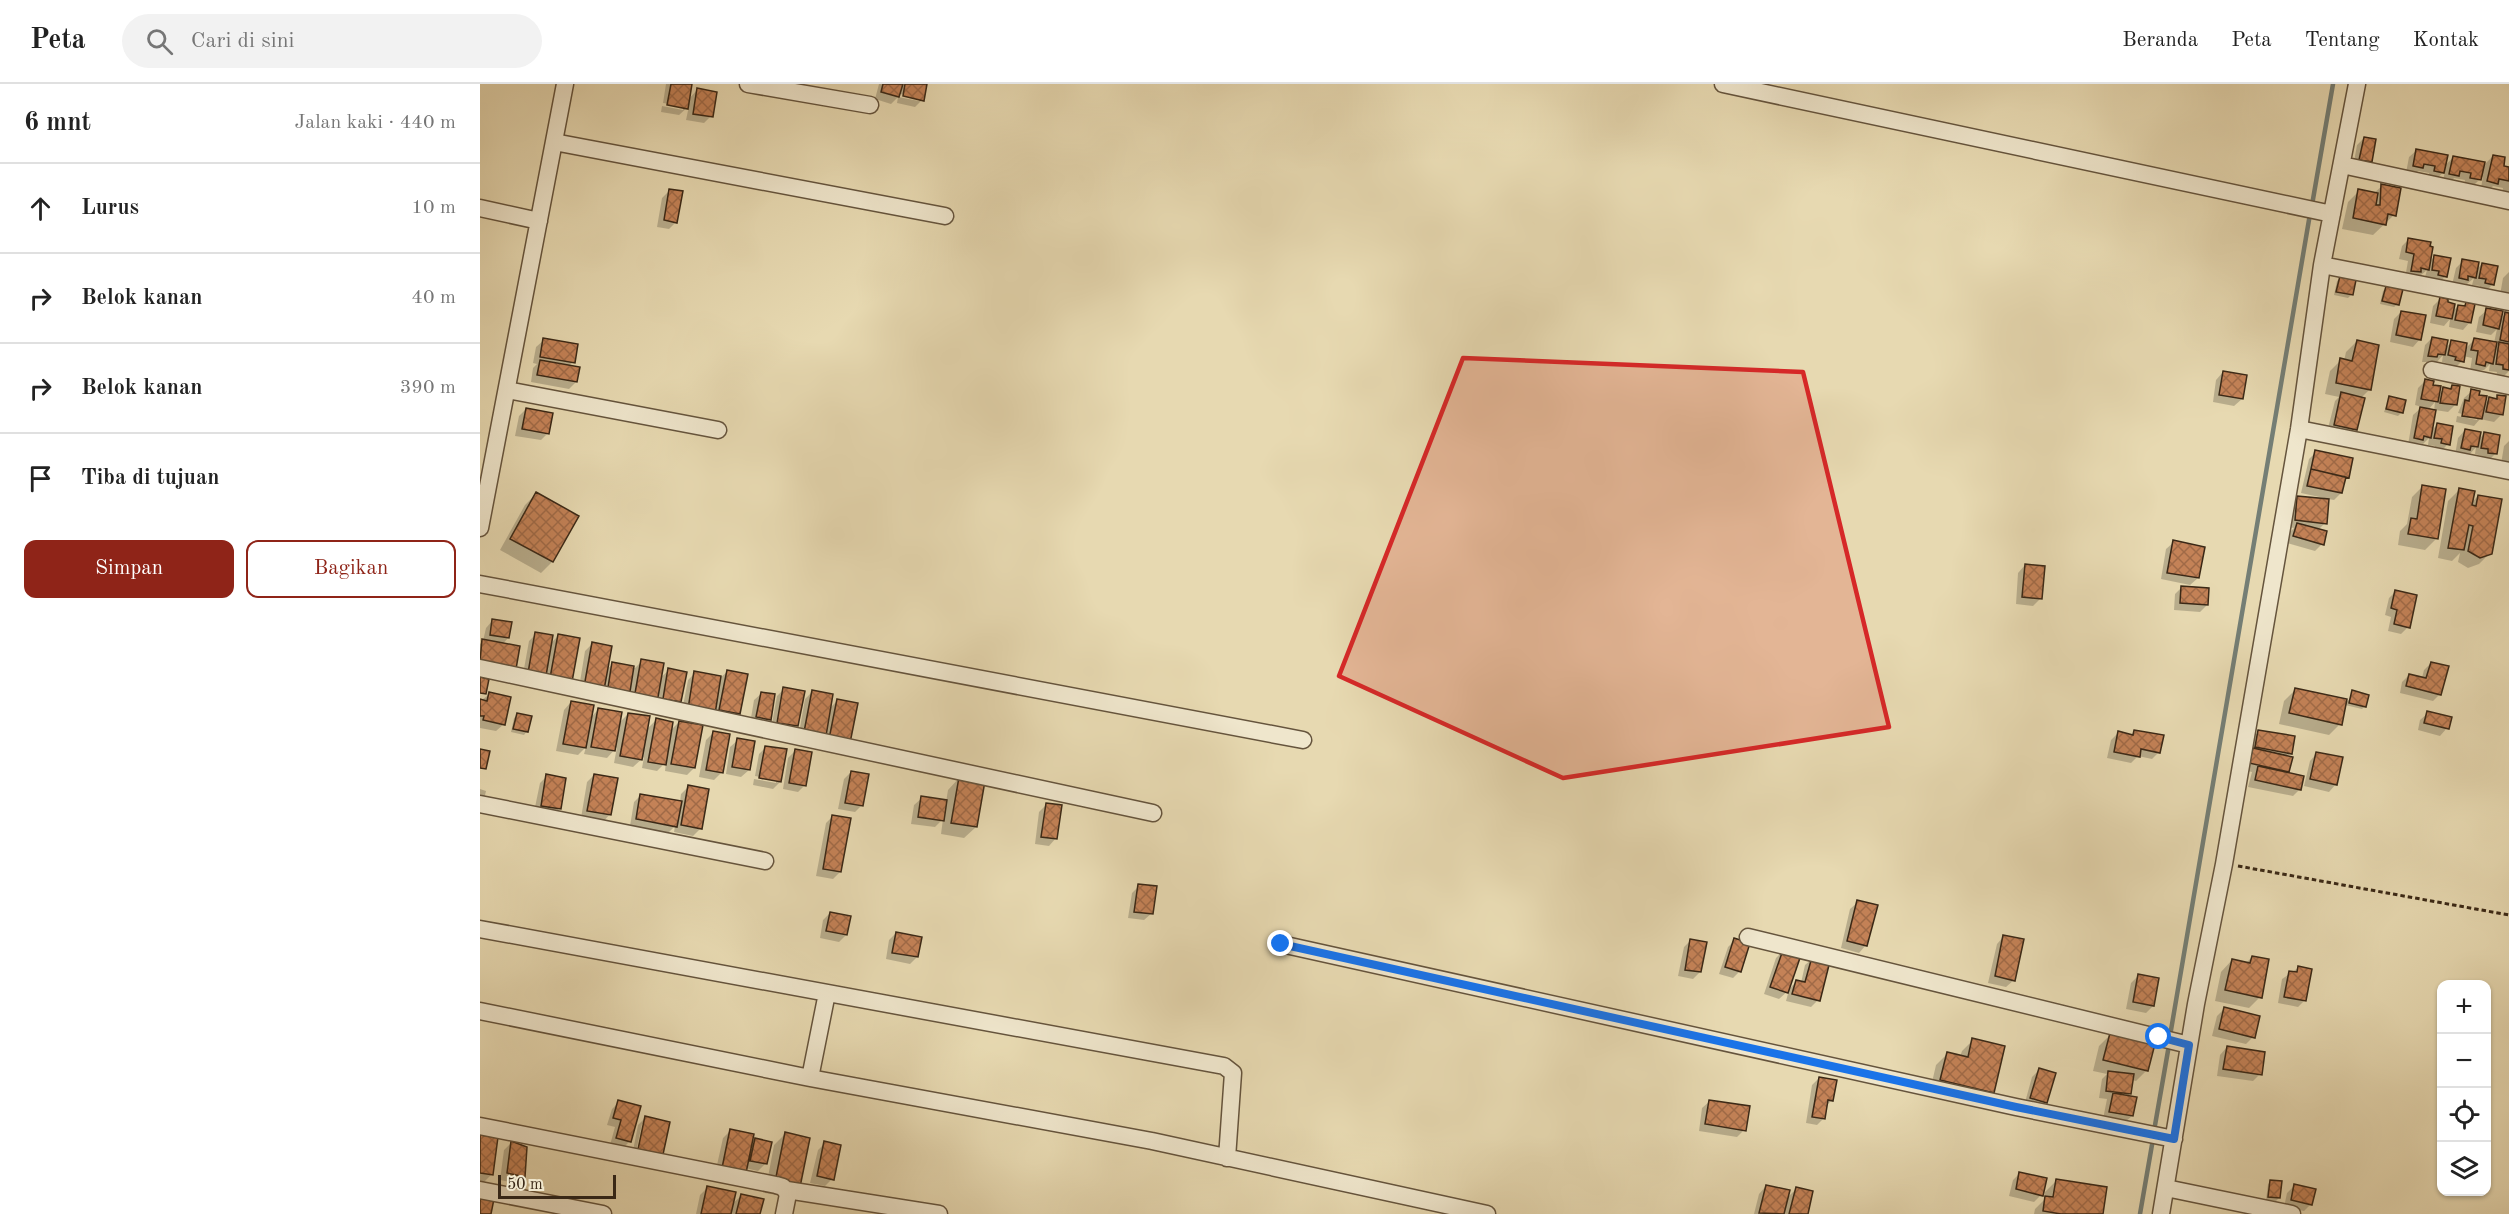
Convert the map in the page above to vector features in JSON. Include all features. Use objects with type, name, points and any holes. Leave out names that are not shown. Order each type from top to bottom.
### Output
[{"type":"street","points":[[480,528],[566,84]]},
{"type":"street","points":[[748,84],[870,105]]},
{"type":"street","points":[[1723,84],[2327,213]]},
{"type":"street","points":[[2161,1214],[2166,1188],[2169,1138],[2184,1043],[2224,864],[2299,429],[2327,213],[2342,165],[2356,84]]},
{"type":"street","points":[[554,142],[945,216]]},
{"type":"street","points":[[2342,165],[2509,201]]},
{"type":"street","points":[[480,208],[539,221]]},
{"type":"street","points":[[2322,265],[2509,302]]},
{"type":"street","points":[[2432,370],[2509,386]]},
{"type":"street","points":[[507,390],[718,430]]},
{"type":"street","points":[[2299,429],[2509,471]]},
{"type":"street","points":[[480,584],[1304,740]]},
{"type":"street","points":[[480,668],[1153,813]]},
{"type":"street","points":[[480,804],[765,861]]},
{"type":"street","points":[[480,929],[1224,1066],[1233,1073],[1227,1158]]},
{"type":"street","points":[[1748,937],[2184,1043]]},
{"type":"street","points":[[1281,944],[2169,1138]]},
{"type":"street","points":[[810,1078],[827,993]]},
{"type":"street","points":[[480,1011],[810,1078],[1152,1141],[1486,1214]]},
{"type":"street","points":[[480,1126],[776,1185],[787,1190],[939,1214]]},
{"type":"street","points":[[2166,1188],[2292,1214]]},
{"type":"street","points":[[480,1190],[603,1214]]},
{"type":"street","points":[[784,1214],[787,1190]]},
{"type":"path","points":[[2224,864],[2509,915]]},
{"type":"highlighted area","points":[[1463,358],[1803,372],[1889,727],[1563,778],[1339,676]]},
{"type":"building","points":[[671,84],[692,84],[688,109],[667,105]]},
{"type":"building","points":[[883,84],[903,84],[899,97],[881,92]]},
{"type":"building","points":[[905,84],[927,84],[924,101],[903,96]]},
{"type":"building","points":[[697,88],[717,92],[713,117],[693,114]]},
{"type":"building","points":[[2364,137],[2376,139],[2372,162],[2359,160]]},
{"type":"building","points":[[2416,149],[2448,155],[2444,173],[2434,171],[2435,166],[2424,164],[2423,168],[2413,166]]},
{"type":"building","points":[[2493,155],[2505,157],[2504,166],[2509,167],[2509,181],[2499,179],[2498,184],[2487,181]]},
{"type":"building","points":[[2453,156],[2485,162],[2481,180],[2470,178],[2471,173],[2460,171],[2459,176],[2449,174]]},
{"type":"building","points":[[2381,184],[2401,188],[2396,216],[2388,214],[2386,225],[2353,218],[2358,189],[2378,193],[2376,205],[2380,205]]},
{"type":"building","points":[[669,189],[683,191],[677,223],[664,220]]},
{"type":"building","points":[[2408,238],[2431,242],[2430,246],[2433,247],[2429,270],[2421,268],[2421,272],[2411,271],[2414,254],[2406,252]]},
{"type":"building","points":[[2434,255],[2451,258],[2447,277],[2438,275],[2439,271],[2432,270]]},
{"type":"building","points":[[2462,259],[2479,262],[2476,278],[2468,276],[2468,280],[2459,278]]},
{"type":"building","points":[[2482,263],[2498,266],[2494,285],[2485,283],[2486,279],[2479,278]]},
{"type":"building","points":[[2340,276],[2356,280],[2353,295],[2336,292]]},
{"type":"building","points":[[2386,286],[2403,289],[2399,305],[2382,301]]},
{"type":"building","points":[[2440,297],[2455,304],[2452,319],[2436,316]]},
{"type":"building","points":[[2466,302],[2475,304],[2471,323],[2455,320],[2458,305],[2465,306]]},
{"type":"building","points":[[2486,308],[2503,311],[2499,329],[2483,325]]},
{"type":"building","points":[[2401,311],[2426,315],[2421,340],[2396,335]]},
{"type":"building","points":[[2505,312],[2509,313],[2509,342],[2500,340]]},
{"type":"building","points":[[2432,337],[2448,340],[2445,355],[2428,356]]},
{"type":"building","points":[[543,338],[578,344],[575,363],[540,357]]},
{"type":"building","points":[[2474,338],[2497,342],[2493,364],[2486,362],[2485,366],[2476,364],[2478,351],[2471,350]]},
{"type":"building","points":[[2357,340],[2379,345],[2371,390],[2336,383],[2340,358],[2352,361]]},
{"type":"building","points":[[2451,340],[2467,343],[2464,362],[2448,355]]},
{"type":"building","points":[[2499,342],[2509,344],[2509,370],[2503,369],[2503,365],[2496,364]]},
{"type":"building","points":[[540,360],[580,367],[577,382],[537,375]]},
{"type":"building","points":[[2223,371],[2247,375],[2243,399],[2219,395]]},
{"type":"building","points":[[2425,379],[2434,381],[2433,385],[2441,386],[2438,402],[2421,399]]},
{"type":"building","points":[[2452,385],[2460,386],[2457,405],[2440,403],[2443,387],[2451,389]]},
{"type":"building","points":[[2471,389],[2480,391],[2479,395],[2487,396],[2482,419],[2462,416],[2465,400],[2469,401]]},
{"type":"building","points":[[2341,392],[2365,398],[2357,430],[2334,425]]},
{"type":"building","points":[[2497,395],[2506,396],[2503,415],[2486,412],[2489,397],[2497,399]]},
{"type":"building","points":[[2389,396],[2406,400],[2403,413],[2386,409]]},
{"type":"building","points":[[2420,407],[2436,410],[2431,438],[2424,436],[2423,440],[2414,438]]},
{"type":"building","points":[[526,408],[553,413],[549,434],[522,429]]},
{"type":"building","points":[[2437,423],[2453,426],[2450,445],[2441,443],[2442,439],[2434,438]]},
{"type":"building","points":[[2465,429],[2481,432],[2478,447],[2471,446],[2470,450],[2461,448]]},
{"type":"building","points":[[2484,432],[2500,435],[2497,454],[2488,453],[2488,449],[2481,448]]},
{"type":"building","points":[[2315,450],[2353,458],[2349,478],[2311,469]]},
{"type":"building","points":[[2311,469],[2346,477],[2342,493],[2307,486]]},
{"type":"building","points":[[2422,485],[2446,489],[2438,539],[2408,534],[2411,518],[2417,519]]},
{"type":"building","points":[[2459,488],[2475,491],[2472,505],[2476,506],[2478,495],[2502,499],[2492,554],[2480,558],[2468,551],[2473,526],[2469,525],[2464,550],[2448,548]]},
{"type":"building","points":[[536,492],[579,516],[553,562],[510,539]]},
{"type":"building","points":[[2297,496],[2329,499],[2327,524],[2295,520]]},
{"type":"building","points":[[2297,523],[2327,531],[2324,545],[2293,536]]},
{"type":"building","points":[[2173,540],[2205,547],[2199,578],[2167,573]]},
{"type":"building","points":[[2025,564],[2045,566],[2042,599],[2022,597]]},
{"type":"building","points":[[2181,586],[2209,588],[2208,605],[2180,603]]},
{"type":"building","points":[[2395,590],[2417,595],[2410,628],[2394,624],[2397,610],[2391,608]]},
{"type":"building","points":[[492,619],[512,622],[509,638],[490,635]]},
{"type":"building","points":[[535,632],[553,635],[546,676],[528,673]]},
{"type":"building","points":[[558,634],[580,638],[572,682],[550,678]]},
{"type":"building","points":[[482,639],[520,646],[516,669],[480,662]]},
{"type":"building","points":[[592,642],[612,646],[604,690],[584,687]]},
{"type":"building","points":[[641,659],[664,663],[657,703],[634,699]]},
{"type":"building","points":[[612,662],[634,666],[629,698],[607,694]]},
{"type":"building","points":[[2431,662],[2449,666],[2441,695],[2406,686],[2409,674],[2426,678]]},
{"type":"building","points":[[668,668],[687,672],[681,702],[663,699]]},
{"type":"building","points":[[727,670],[748,674],[740,714],[719,710]]},
{"type":"building","points":[[694,671],[721,676],[715,714],[688,709]]},
{"type":"building","points":[[480,677],[489,679],[486,694],[480,693]]},
{"type":"building","points":[[783,687],[805,691],[798,726],[777,723]]},
{"type":"building","points":[[2295,688],[2347,699],[2342,725],[2289,713]]},
{"type":"building","points":[[812,690],[833,694],[826,736],[804,732]]},
{"type":"building","points":[[2352,690],[2369,695],[2366,707],[2349,703]]},
{"type":"building","points":[[489,692],[511,697],[505,725],[483,720],[484,716],[480,716],[480,699],[487,701]]},
{"type":"building","points":[[761,692],[775,694],[771,720],[756,717]]},
{"type":"building","points":[[837,699],[858,703],[850,743],[829,739]]},
{"type":"building","points":[[571,701],[594,705],[586,748],[563,744]]},
{"type":"building","points":[[598,708],[622,712],[615,751],[591,747]]},
{"type":"building","points":[[2427,711],[2452,717],[2449,729],[2424,723]]},
{"type":"building","points":[[517,713],[532,716],[528,732],[513,729]]},
{"type":"building","points":[[628,713],[650,716],[642,760],[620,756]]},
{"type":"building","points":[[656,718],[673,722],[666,765],[648,762]]},
{"type":"building","points":[[679,721],[703,725],[695,768],[671,764]]},
{"type":"building","points":[[2134,730],[2164,735],[2160,753],[2141,749],[2140,757],[2114,752],[2118,731],[2133,735]]},
{"type":"building","points":[[2258,730],[2295,736],[2292,754],[2255,747]]},
{"type":"building","points":[[713,731],[730,734],[723,773],[706,770]]},
{"type":"building","points":[[737,738],[755,741],[750,770],[732,767]]},
{"type":"building","points":[[765,746],[787,749],[781,782],[759,778]]},
{"type":"building","points":[[2253,748],[2293,757],[2289,772],[2249,763]]},
{"type":"building","points":[[480,749],[490,751],[486,769],[480,768]]},
{"type":"building","points":[[795,749],[812,752],[806,786],[789,783]]},
{"type":"building","points":[[2316,752],[2343,757],[2337,785],[2310,779]]},
{"type":"building","points":[[2258,766],[2304,776],[2301,790],[2255,780]]},
{"type":"building","points":[[851,771],[869,774],[863,806],[845,803]]},
{"type":"building","points":[[546,774],[566,778],[561,809],[541,806]]},
{"type":"building","points":[[594,774],[618,778],[611,815],[587,811]]},
{"type":"building","points":[[959,777],[985,781],[977,827],[951,823]]},
{"type":"building","points":[[688,785],[709,789],[702,829],[681,825]]},
{"type":"building","points":[[640,794],[682,801],[677,827],[636,819]]},
{"type":"building","points":[[921,796],[947,800],[944,821],[918,817]]},
{"type":"building","points":[[1046,803],[1062,805],[1057,839],[1041,837]]},
{"type":"building","points":[[832,815],[851,818],[841,872],[823,869]]},
{"type":"building","points":[[1138,884],[1157,886],[1153,914],[1134,912]]},
{"type":"building","points":[[1857,900],[1878,905],[1867,946],[1847,941]]},
{"type":"building","points":[[830,912],[851,916],[847,935],[826,931]]},
{"type":"building","points":[[896,932],[922,937],[918,957],[892,953]]},
{"type":"building","points":[[2003,935],[2024,939],[2015,981],[1995,976]]},
{"type":"building","points":[[1734,938],[1750,943],[1741,972],[1725,967]]},
{"type":"building","points":[[1690,939],[1707,942],[1701,972],[1685,970]]},
{"type":"building","points":[[1783,950],[1801,955],[1788,993],[1770,987]]},
{"type":"building","points":[[2252,956],[2269,959],[2262,998],[2225,990],[2232,959],[2250,963]]},
{"type":"building","points":[[1812,957],[1830,961],[1820,1001],[1792,994],[1796,980],[1805,982]]},
{"type":"building","points":[[2298,966],[2312,969],[2306,1001],[2284,997],[2289,971],[2297,972]]},
{"type":"building","points":[[2138,974],[2159,978],[2154,1006],[2133,1002]]},
{"type":"building","points":[[2224,1007],[2260,1016],[2255,1038],[2219,1029]]},
{"type":"building","points":[[2110,1033],[2155,1044],[2148,1071],[2103,1060]]},
{"type":"building","points":[[1972,1038],[2005,1046],[1994,1093],[1940,1080],[1947,1052],[1968,1057]]},
{"type":"building","points":[[2227,1046],[2265,1052],[2262,1075],[2223,1069]]},
{"type":"building","points":[[2039,1068],[2056,1073],[2047,1103],[2030,1098]]},
{"type":"building","points":[[2108,1071],[2134,1074],[2131,1094],[2106,1091]]},
{"type":"building","points":[[1819,1077],[1837,1080],[1833,1101],[1828,1100],[1825,1119],[1812,1117]]},
{"type":"building","points":[[2113,1093],[2137,1097],[2133,1116],[2109,1112]]},
{"type":"building","points":[[618,1100],[641,1106],[631,1142],[616,1138],[621,1120],[613,1118]]},
{"type":"building","points":[[1709,1100],[1750,1106],[1746,1131],[1705,1124]]},
{"type":"building","points":[[645,1116],[670,1122],[662,1159],[637,1154]]},
{"type":"building","points":[[730,1129],[754,1134],[746,1173],[722,1168]]},
{"type":"building","points":[[785,1132],[810,1138],[800,1187],[775,1182]]},
{"type":"building","points":[[480,1135],[498,1137],[493,1175],[480,1173]]},
{"type":"building","points":[[755,1138],[772,1142],[767,1164],[750,1161]]},
{"type":"building","points":[[511,1141],[527,1147],[525,1177],[507,1173]]},
{"type":"building","points":[[824,1141],[841,1145],[834,1180],[817,1176]]},
{"type":"building","points":[[2019,1172],[2047,1178],[2043,1196],[2016,1189]]},
{"type":"building","points":[[2056,1179],[2107,1187],[2103,1214],[2061,1214],[2043,1211],[2045,1196],[2053,1197]]},
{"type":"building","points":[[2270,1180],[2282,1181],[2280,1198],[2268,1197]]},
{"type":"building","points":[[2294,1184],[2316,1189],[2312,1205],[2291,1200]]},
{"type":"building","points":[[1766,1185],[1790,1190],[1784,1214],[1759,1213]]},
{"type":"building","points":[[707,1186],[736,1192],[731,1214],[701,1214]]},
{"type":"building","points":[[1796,1187],[1813,1191],[1808,1214],[1789,1214]]},
{"type":"building","points":[[741,1194],[764,1199],[760,1214],[736,1214]]},
{"type":"building","points":[[480,1197],[494,1199],[491,1214],[480,1214]]},
{"type":"waterway","points":[[2312,205],[2333,84]]},
{"type":"waterway","points":[[2170,1036],[2310,214]]},
{"type":"waterway","points":[[2154,1131],[2169,1045]]},
{"type":"waterway","points":[[2140,1214],[2153,1139]]},
{"type":"route","points":[[1281,944],[2016,1107],[2174,1139],[2189,1045],[2159,1037]]}]
